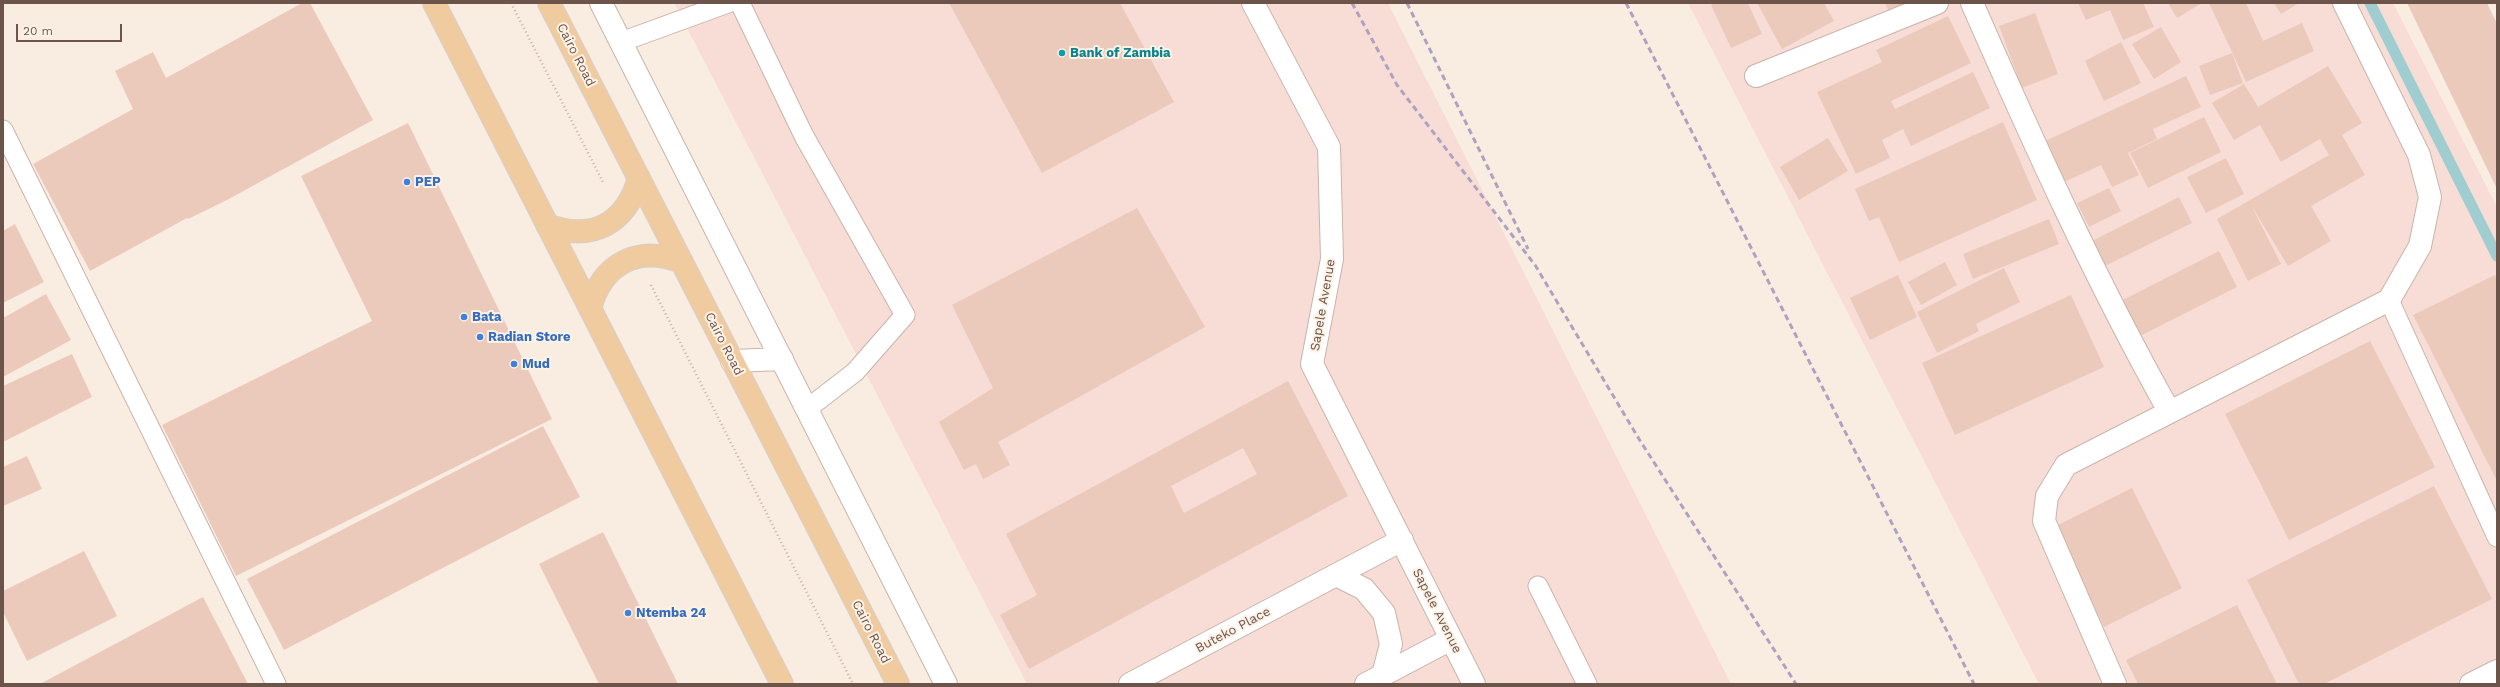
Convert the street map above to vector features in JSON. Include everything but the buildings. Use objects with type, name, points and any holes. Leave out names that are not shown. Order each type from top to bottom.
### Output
[{"type":"main road","points":[[434,3],[782,684]]},
{"type":"main road","name":"Cairo Road","points":[[550,3],[898,684]]},
{"type":"main road","points":[[547,225],[562,230],[577,232],[593,230],[608,224],[628,204],[639,178]]},
{"type":"main road","points":[[590,309],[594,294],[602,280],[613,268],[626,260],[654,255],[682,262]]},
{"type":"street","points":[[601,3],[946,684]]},
{"type":"street","name":"Sapele Avenue","points":[[1253,3],[1329,147],[1332,259],[1312,364],[1474,684]]},
{"type":"street","points":[[1756,76],[1937,3]]},
{"type":"street","points":[[1972,3],[2046,173],[2127,333],[2169,411]]},
{"type":"street","points":[[2116,684],[2044,521],[2047,496],[2066,465],[2169,411],[2389,300],[2420,246],[2430,197],[2419,155],[2344,3]]},
{"type":"street","points":[[732,361],[782,359]]},
{"type":"street","name":"Buteko Place","points":[[1130,684],[1402,540]]},
{"type":"street","points":[[1336,575],[1364,589],[1384,613],[1391,644],[1375,680]]},
{"type":"street","points":[[1375,680],[1452,639]]},
{"type":"street","points":[[2471,684],[2497,672]]},
{"type":"lane","points":[[621,42],[728,3]]},
{"type":"lane","points":[[740,3],[804,136],[905,315],[855,372],[807,409]]},
{"type":"lane","points":[[3,130],[276,684]]},
{"type":"lane","points":[[2389,300],[2497,537]]},
{"type":"lane","points":[[1538,586],[1587,684]]},
{"type":"path","points":[[511,3],[605,186]]},
{"type":"path","points":[[648,280],[853,684]]},
{"type":"shaded area","points":[[674,3],[1388,3],[1731,684],[1027,684]]},
{"type":"shaded area","points":[[1688,3],[2393,3],[2497,207],[2497,684],[2039,684]]},
{"type":"waterway","points":[[2370,3],[2497,256]]},
{"type":"railway","points":[[1352,3],[1397,85],[1535,265],[1639,439],[1796,684]]},
{"type":"railway","points":[[1407,3],[1528,249]]},
{"type":"railway","points":[[1626,3],[1974,684]]},
{"type":"place","name":"Bank of Zambia","points":[[1062,53]]},
{"type":"place","name":"PEP","points":[[407,182]]},
{"type":"place","name":"Bata","points":[[464,317]]},
{"type":"place","name":"Radian Store","points":[[480,337]]},
{"type":"place","name":"Mud","points":[[514,364]]},
{"type":"place","name":"Ntemba 24","points":[[628,613]]}]
